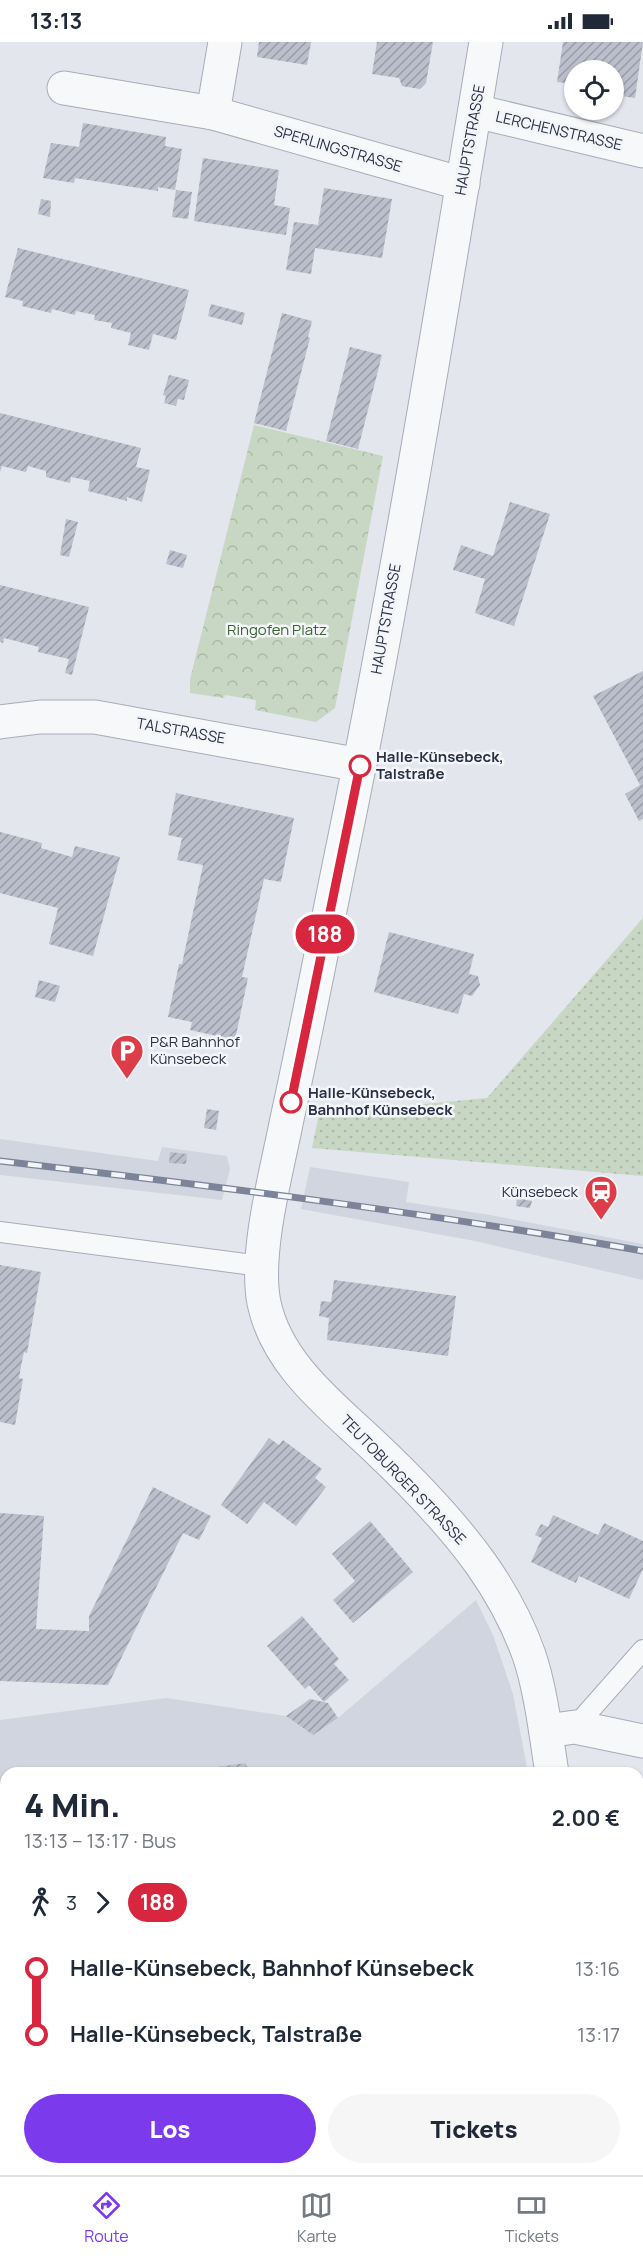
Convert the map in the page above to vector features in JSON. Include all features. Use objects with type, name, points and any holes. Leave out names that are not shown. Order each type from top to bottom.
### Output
[{"type":"street","points":[[213,113],[225,42]]},
{"type":"street","name":"HAUPTSTRASSE","points":[[273,1193],[360,765],[486,42]]},
{"type":"street","name":"SPERLINGSTRASSE","points":[[64,88],[213,113],[463,184]]},
{"type":"street","name":"LERCHENSTRASSE","points":[[475,111],[643,151]]},
{"type":"street","name":"TALSTRASSE","points":[[0,722],[40,717],[95,717],[360,765]]},
{"type":"street","name":"TEUTOBURGER STRASSE","points":[[273,1193],[261,1266],[264,1304],[276,1335],[297,1370],[318,1395],[378,1450],[447,1521],[483,1566],[507,1608],[560,1729],[553,1767]]},
{"type":"street","points":[[560,1729],[643,1741]]},
{"type":"lane","points":[[0,1232],[261,1266]]},
{"type":"lane","points":[[560,1729],[643,1650]]},
{"type":"shaded area","points":[[0,1139],[158,1161],[162,1147],[227,1156],[230,1169],[222,1200],[0,1175]]},
{"type":"shaded area","points":[[310,1167],[409,1182],[406,1202],[490,1215],[643,1244],[643,1280],[475,1241],[301,1209]]},
{"type":"shaded area","points":[[476,1600],[493,1635],[513,1694],[527,1767],[0,1767],[0,1720],[166,1698],[286,1716],[313,1735],[338,1718]]},
{"type":"green space","name":"Ringofen Platz","points":[[254,425],[383,456],[335,708],[316,722],[255,710],[256,700],[190,693],[190,679]]},
{"type":"green space","points":[[643,918],[643,1176],[312,1148],[319,1114],[487,1098]]},
{"type":"building","points":[[259,42],[311,42],[307,65],[257,57]]},
{"type":"building","points":[[377,42],[433,42],[426,83],[420,89],[402,86],[399,78],[372,74]]},
{"type":"building","points":[[563,42],[643,42],[635,98],[624,96],[624,60],[564,60],[564,83],[557,82]]},
{"type":"building","points":[[83,123],[166,137],[165,146],[182,149],[175,190],[158,187],[158,191],[75,178],[74,183],[43,178],[51,143],[79,147]]},
{"type":"building","points":[[203,158],[279,170],[274,205],[290,208],[286,235],[194,221]]},
{"type":"building","points":[[324,188],[392,199],[382,258],[315,248],[311,274],[286,270],[294,222],[318,225]]},
{"type":"building","points":[[176,190],[192,192],[188,219],[172,217]]},
{"type":"building","points":[[41,199],[51,201],[50,217],[38,214]]},
{"type":"building","points":[[18,248],[189,290],[176,340],[153,334],[149,350],[128,345],[131,333],[111,328],[112,323],[94,320],[95,315],[76,311],[75,315],[52,309],[51,313],[22,306],[23,301],[5,297]]},
{"type":"building","points":[[211,304],[245,313],[242,325],[208,316]]},
{"type":"building","points":[[282,313],[312,321],[308,337],[310,338],[286,431],[254,423]]},
{"type":"building","points":[[350,347],[382,355],[358,449],[326,441]]},
{"type":"building","points":[[169,375],[189,380],[184,400],[178,399],[176,406],[164,403],[166,396],[163,395]]},
{"type":"building","points":[[0,413],[141,448],[136,467],[150,470],[142,502],[127,497],[127,501],[88,491],[90,481],[71,477],[70,483],[46,477],[46,471],[28,466],[26,472],[2,466],[0,472]]},
{"type":"building","points":[[510,502],[550,514],[514,626],[475,613],[485,579],[453,570],[461,545],[493,556]]},
{"type":"building","points":[[66,519],[78,522],[69,557],[60,555]]},
{"type":"building","points":[[170,550],[187,555],[183,568],[166,564]]},
{"type":"building","points":[[0,585],[89,607],[72,675],[65,673],[69,659],[38,652],[39,647],[4,638],[3,643],[0,642]]},
{"type":"building","points":[[643,671],[643,819],[639,821],[625,794],[640,785],[593,696]]},
{"type":"building","points":[[176,793],[294,818],[281,882],[264,879],[242,977],[248,978],[235,1040],[190,1030],[192,1022],[168,1017],[203,865],[177,860],[182,838],[168,835]]},
{"type":"building","points":[[0,832],[42,843],[41,848],[72,857],[75,846],[120,857],[93,956],[49,944],[58,908],[0,893]]},
{"type":"building","points":[[389,932],[474,954],[469,974],[478,976],[480,985],[472,996],[464,994],[458,1014],[374,992]]},
{"type":"building","points":[[39,980],[60,986],[55,1002],[35,997]]},
{"type":"building","points":[[207,1109],[219,1111],[216,1130],[204,1128]]},
{"type":"building","points":[[170,1152],[187,1154],[186,1164],[169,1163]]},
{"type":"building","points":[[517,1198],[532,1201],[530,1208],[516,1206]]},
{"type":"building","points":[[0,1265],[41,1272],[27,1353],[24,1352],[21,1366],[19,1378],[23,1379],[15,1425],[0,1422]]},
{"type":"building","points":[[334,1280],[456,1296],[448,1356],[327,1340],[329,1318],[319,1316],[321,1301],[331,1302]]},
{"type":"building","points":[[269,1438],[279,1445],[283,1440],[322,1469],[315,1478],[326,1487],[296,1526],[264,1502],[247,1524],[221,1505]]},
{"type":"building","points":[[153,1487],[211,1516],[199,1540],[183,1533],[108,1685],[0,1681],[0,1513],[44,1516],[36,1629],[89,1631],[89,1616]]},
{"type":"building","points":[[553,1515],[598,1535],[604,1523],[643,1541],[643,1569],[629,1599],[579,1576],[576,1583],[531,1562],[542,1538],[535,1535],[541,1524],[548,1527]]},
{"type":"building","points":[[370,1521],[413,1572],[353,1623],[333,1600],[355,1581],[332,1554]]},
{"type":"building","points":[[302,1616],[339,1659],[334,1664],[349,1680],[324,1702],[309,1685],[305,1689],[267,1646]]},
{"type":"building","points":[[310,1699],[328,1703],[338,1718],[313,1735],[286,1716]]},
{"type":"building","points":[[246,1763],[247,1767],[217,1767]]},
{"type":"railway","points":[[0,1161],[322,1201],[483,1224],[643,1251]]},
{"type":"bus line","name":"188","points":[[291,1102],[360,766]]},
{"type":"place","name":"Halle-Künsebeck, Talstraße","points":[[360,766]]},
{"type":"place","name":"P&R Bahnhof Künsebeck","points":[[127,1080]]},
{"type":"place","name":"Halle-Künsebeck, Bahnhof Künsebeck","points":[[291,1102]]},
{"type":"place","name":"Künsebeck","points":[[601,1221]]}]
